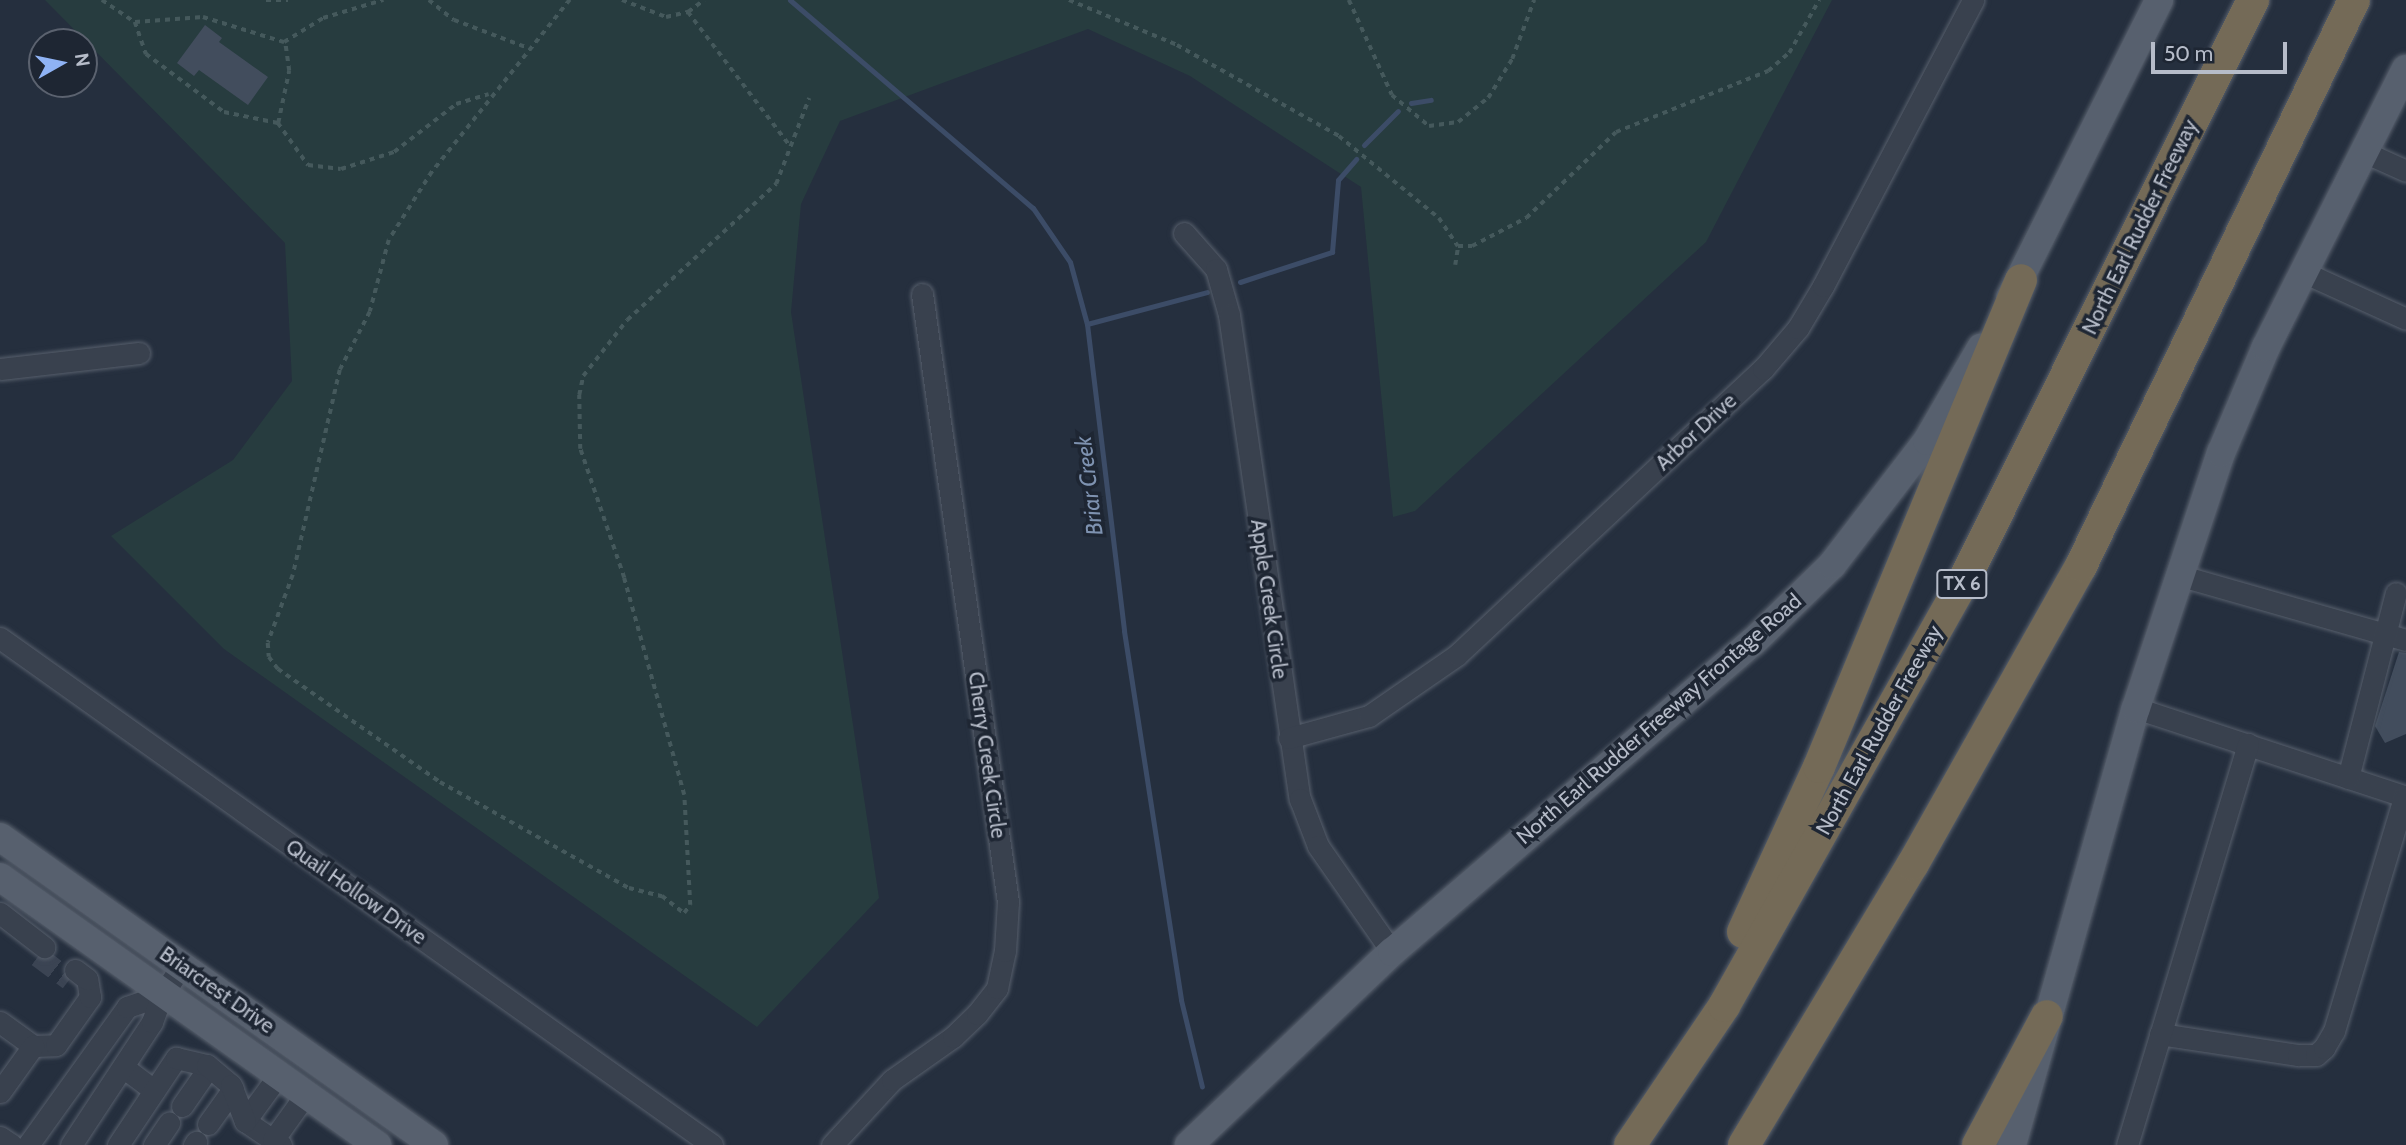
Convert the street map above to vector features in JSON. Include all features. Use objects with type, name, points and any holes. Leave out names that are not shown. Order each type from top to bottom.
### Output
[{"type":"highway","name":"North Earl Rudder Freeway","points":[[1629,1145],[1724,1006],[1961,586],[2253,0]]},
{"type":"highway","points":[[1744,1145],[1913,864],[2081,566],[2354,0]]},
{"type":"highway","points":[[1629,1145],[1755,909],[1819,767],[2021,280]]},
{"type":"highway","points":[[1978,1145],[2047,1016]]},
{"type":"main road","name":"North Earl Rudder Freeway Frontage Road","points":[[1189,1145],[1392,952],[1753,642],[1832,565],[1927,441],[2021,280],[2159,0]]},
{"type":"main road","points":[[2012,1145],[2136,708],[2178,575],[2221,453],[2304,272],[2406,69]]},
{"type":"main road","name":"Briarcrest Drive","points":[[0,837],[434,1145]]},
{"type":"main road","name":"Briarcrest Drive","points":[[0,877],[162,995],[280,1073],[377,1145]]},
{"type":"street","name":"Arbor Drive","points":[[1289,738],[1369,716],[1457,655],[1763,369],[1798,328],[1823,286],[1973,0]]},
{"type":"street","points":[[2364,152],[2406,171]]},
{"type":"street","name":"Apple Creek Circle","points":[[1184,233],[1216,269],[1229,315],[1300,799],[1318,846],[1392,952]]},
{"type":"street","points":[[2304,272],[2406,319]]},
{"type":"street","name":"Cherry Creek Circle","points":[[832,1145],[892,1080],[953,1037],[977,1014],[997,988],[1005,951],[1008,902],[922,294]]},
{"type":"street","points":[[0,369],[139,353]]},
{"type":"street","points":[[2178,575],[2406,640]]},
{"type":"street","points":[[2347,778],[2396,593]]},
{"type":"street","name":"Quail Hollow Drive","points":[[0,638],[712,1145]]},
{"type":"street","points":[[2136,708],[2405,797],[2334,1031],[2324,1048],[2316,1055],[2298,1055],[2160,1034]]},
{"type":"street","points":[[2127,1145],[2248,744]]},
{"type":"street","points":[[0,913],[37,946]]},
{"type":"street","points":[[71,1145],[152,1022],[162,995],[182,965]]},
{"type":"street","points":[[0,1022],[33,1046],[56,1045],[69,1028],[69,1012],[78,998],[72,974]]},
{"type":"street","points":[[28,1145],[127,1007],[162,995]]},
{"type":"street","points":[[0,1092],[33,1046]]},
{"type":"street","points":[[118,1145],[176,1058],[209,1067],[233,1089],[261,1136]]},
{"type":"street","points":[[123,1067],[154,1090]]},
{"type":"street","points":[[182,1105],[209,1067]]},
{"type":"street","points":[[261,1136],[280,1073]]},
{"type":"street","points":[[208,1124],[233,1089]]},
{"type":"street","points":[[261,1136],[306,1094]]},
{"type":"street","points":[[154,1145],[169,1123]]},
{"type":"street","points":[[0,1137],[12,1145]]},
{"type":"path","points":[[102,0],[135,22],[203,18],[285,42],[323,18],[383,0]]},
{"type":"path","points":[[266,0],[288,0]]},
{"type":"path","points":[[429,0],[453,20],[528,48]]},
{"type":"path","points":[[570,0],[491,93],[389,240],[369,312],[340,370],[293,575],[268,643],[269,657],[278,669],[440,782],[629,888],[662,897],[684,912],[691,905],[684,795],[624,578],[580,449],[579,396],[583,376],[627,320],[776,184],[809,98]]},
{"type":"path","points":[[622,0],[666,17],[688,12],[704,0]]},
{"type":"path","points":[[1069,0],[1177,45],[1339,136],[1439,218],[1458,246],[1455,265]]},
{"type":"path","points":[[1349,0],[1392,95],[1429,126],[1458,122],[1488,98],[1513,60],[1534,0]]},
{"type":"path","points":[[1458,246],[1472,246],[1525,218],[1616,132],[1768,71],[1788,53],[1819,0]]},
{"type":"path","points":[[688,12],[790,146]]},
{"type":"path","points":[[135,22],[146,54],[224,112],[278,123],[308,165],[341,169],[394,152],[456,104],[491,93]]},
{"type":"path","points":[[278,123],[289,71],[285,42]]},
{"type":"green space","points":[[45,0],[1832,0],[1706,242],[1415,511],[1393,517],[1361,187],[1190,76],[1088,29],[840,121],[801,204],[791,312],[879,898],[757,1027],[224,649],[111,536],[233,460],[292,381],[285,243],[98,54],[98,28],[73,28]]},
{"type":"building","points":[[205,25],[222,38],[219,42],[268,77],[248,105],[199,70],[194,76],[177,63]]},
{"type":"building","points":[[2399,652],[2406,653],[2406,734],[2385,743],[2375,726]]},
{"type":"waterway","name":"Briar Creek","points":[[790,0],[1033,208],[1070,262],[1087,324],[1124,631],[1181,1000],[1202,1087]]},
{"type":"waterway","points":[[1411,103],[1431,100]]},
{"type":"waterway","points":[[1364,145],[1398,111]]},
{"type":"waterway","points":[[1240,282],[1332,252],[1338,180],[1356,159]]},
{"type":"waterway","points":[[1087,324],[1207,292]]},
{"type":"tunnel","points":[[38,956],[69,979]]}]
